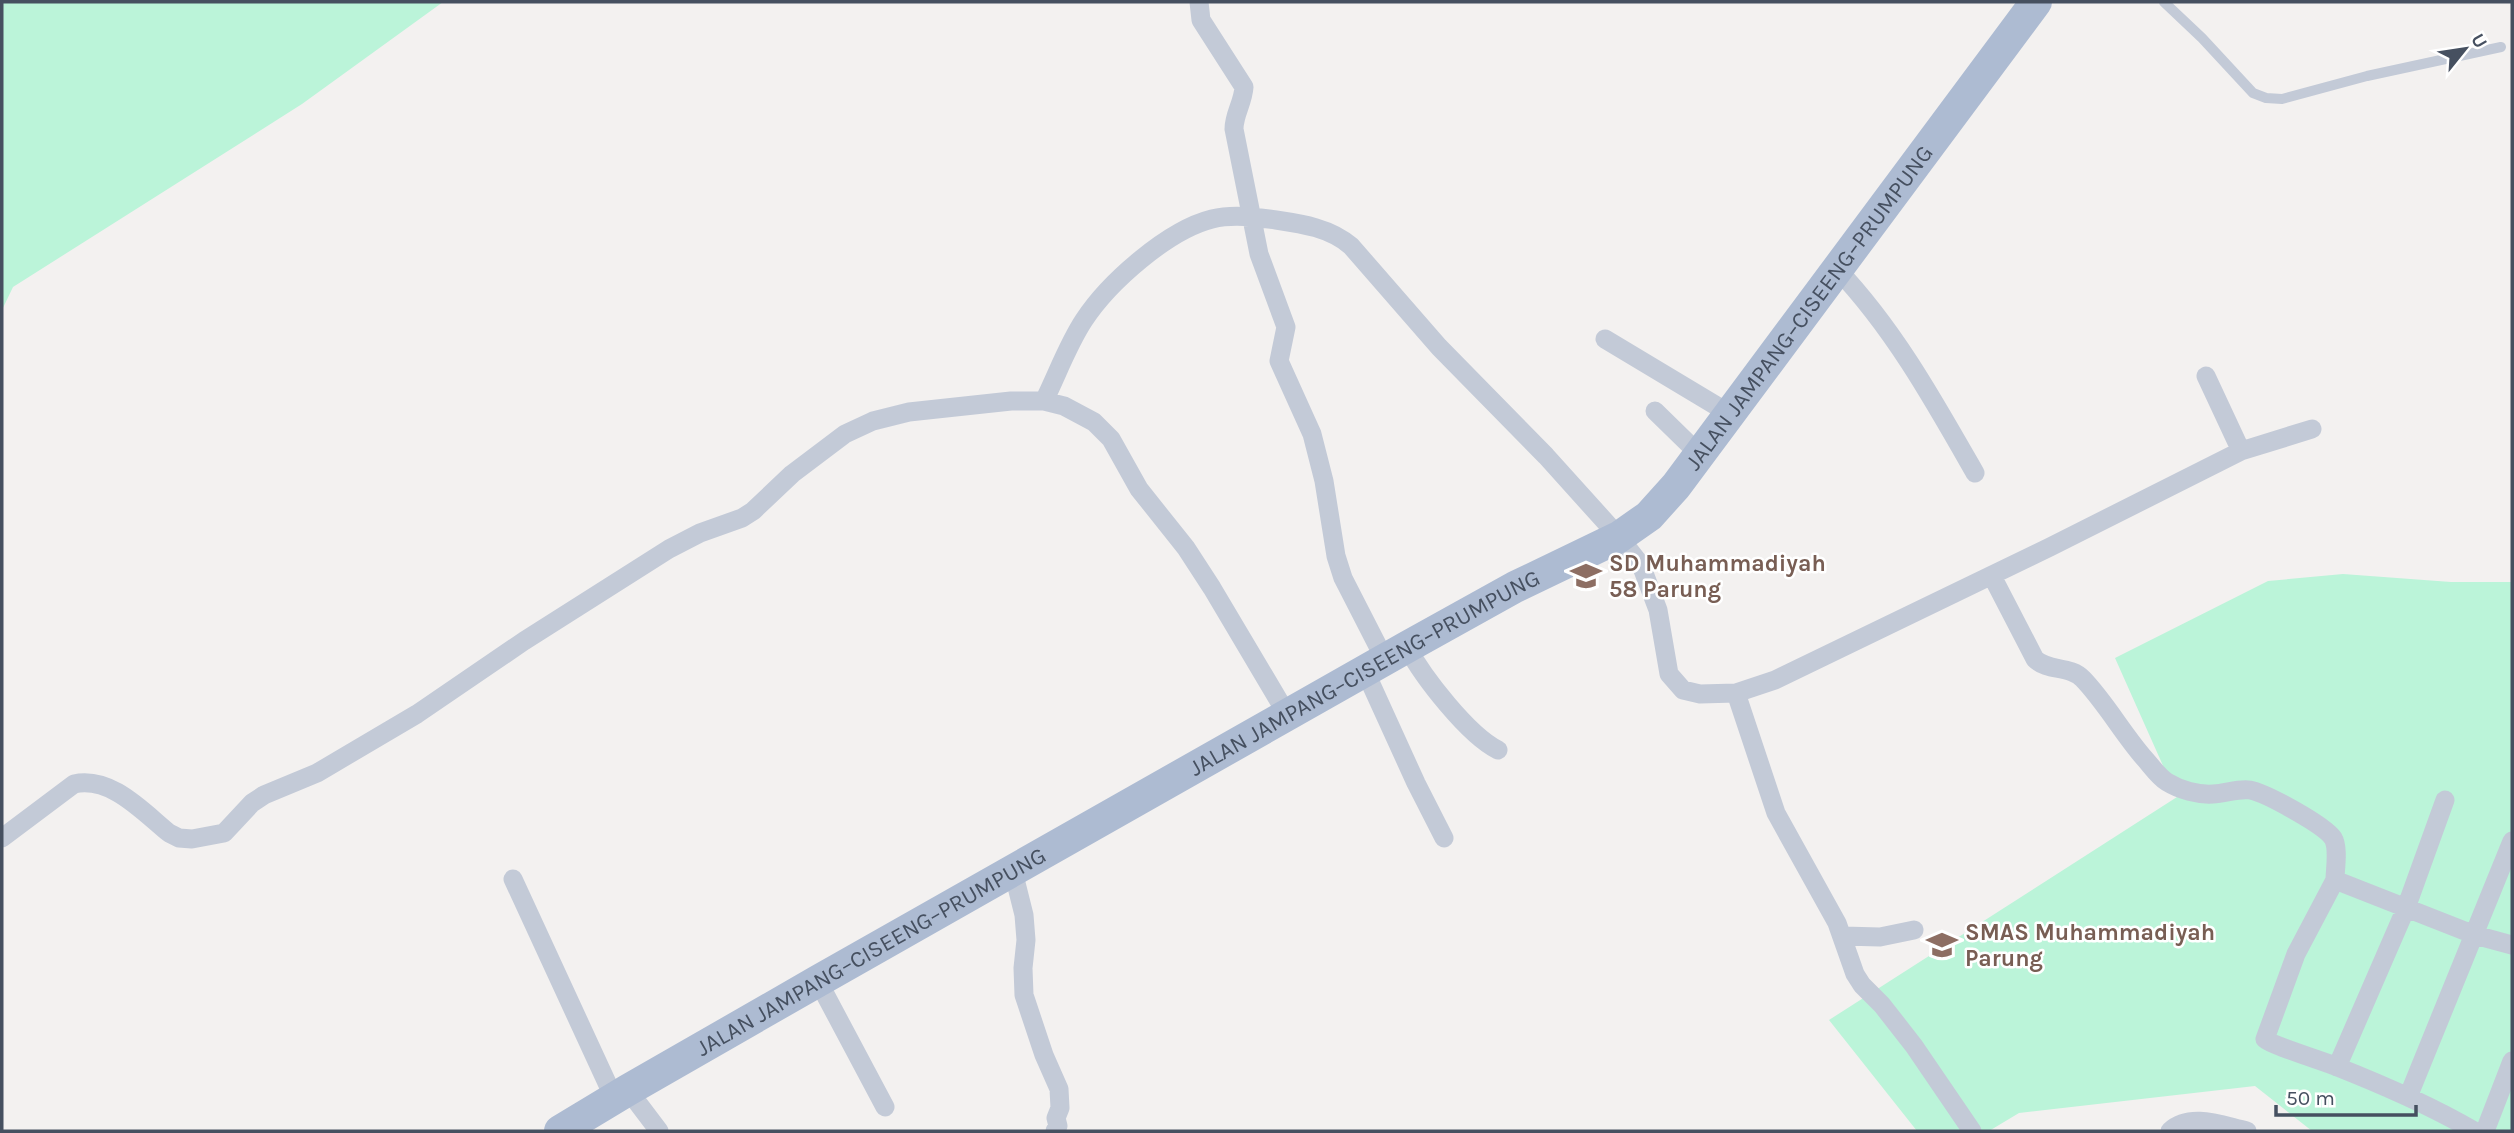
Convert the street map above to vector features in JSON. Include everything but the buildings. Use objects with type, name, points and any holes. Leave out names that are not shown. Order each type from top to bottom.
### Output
[{"type":"main road","name":"JALAN JAMPANG–CISEENG–PRUMPUNG","points":[[560,1131],[818,981],[1386,659],[1515,587],[1619,537],[1649,516],[1676,486],[2036,2]]},
{"type":"street","points":[[1199,2],[1201,20],[1244,87],[1235,115],[1234,129],[1258,254],[1286,327],[1279,361],[1312,434],[1324,481],[1336,556],[1343,578],[1386,659],[1416,783],[1444,838]]},
{"type":"street","points":[[1044,401],[1083,321],[1114,281],[1153,250],[1195,225],[1213,219],[1252,216],[1308,225],[1342,238],[1378,275],[1439,347],[1510,418],[1619,537],[1641,565],[1658,610],[1669,674],[1683,690],[1700,694],[1736,693],[1787,674],[1992,576],[2241,451],[2312,429]]},
{"type":"street","points":[[1837,269],[1888,330],[1934,401],[1975,472]]},
{"type":"street","points":[[1605,339],[1730,414]]},
{"type":"street","points":[[2206,376],[2241,451]]},
{"type":"street","points":[[2,838],[74,784],[83,782],[115,790],[179,838],[192,839],[224,833],[264,795],[317,773],[417,714],[535,634],[669,549],[753,511],[792,474],[845,434],[873,421],[909,412],[1011,401],[1044,401],[1063,406],[1094,422],[1111,439],[1139,489],[1186,548],[1212,588],[1288,716]]},
{"type":"street","points":[[1655,411],[1699,454]]},
{"type":"street","points":[[1992,576],[2035,659],[2044,666],[2072,671],[2083,679],[2128,739],[2164,780],[2176,788],[2200,793],[2249,790],[2289,808],[2332,837],[2335,846],[2335,880],[2296,954],[2264,1037],[2268,1043],[2337,1067],[2408,1097],[2474,1131]]},
{"type":"street","points":[[1386,659],[1433,686],[1471,729],[1490,746],[1499,750]]},
{"type":"street","points":[[1736,693],[1776,813],[1843,936],[1851,965],[1862,985],[1882,1005],[1914,1046],[1972,1131]]},
{"type":"street","points":[[2337,1067],[2406,908],[2445,800]]},
{"type":"street","points":[[2408,1097],[2512,841]]},
{"type":"street","points":[[1013,871],[1024,915],[1024,995],[1044,1055],[1059,1089],[1060,1108],[1056,1118],[1058,1130]]},
{"type":"street","points":[[513,879],[621,1094],[659,1131]]},
{"type":"street","points":[[2335,880],[2475,935],[2512,945]]},
{"type":"street","points":[[1843,936],[1880,937],[1914,930]]},
{"type":"street","points":[[818,981],[886,1107]]},
{"type":"street","points":[[2485,1131],[2512,1061]]},
{"type":"street","points":[[2170,1131],[2191,1121],[2216,1128],[2247,1131]]},
{"type":"lane","points":[[2164,2],[2202,38],[2246,87],[2266,98],[2282,99],[2367,76],[2501,47]]},
{"type":"green space","points":[[2,2],[443,2],[302,104],[13,287],[2,310]]},
{"type":"green space","points":[[2343,574],[2451,582],[2512,582],[2512,1131],[2312,1131],[2255,1086],[2019,1113],[1989,1131],[1917,1131],[1829,1020],[2177,797],[2115,658],[2268,581]]},
{"type":"place","name":"SD Muhammadiyah 58 Parung","points":[[1586,576]]},
{"type":"place","name":"SMAS Muhammadiyah Parung","points":[[1942,945]]}]
